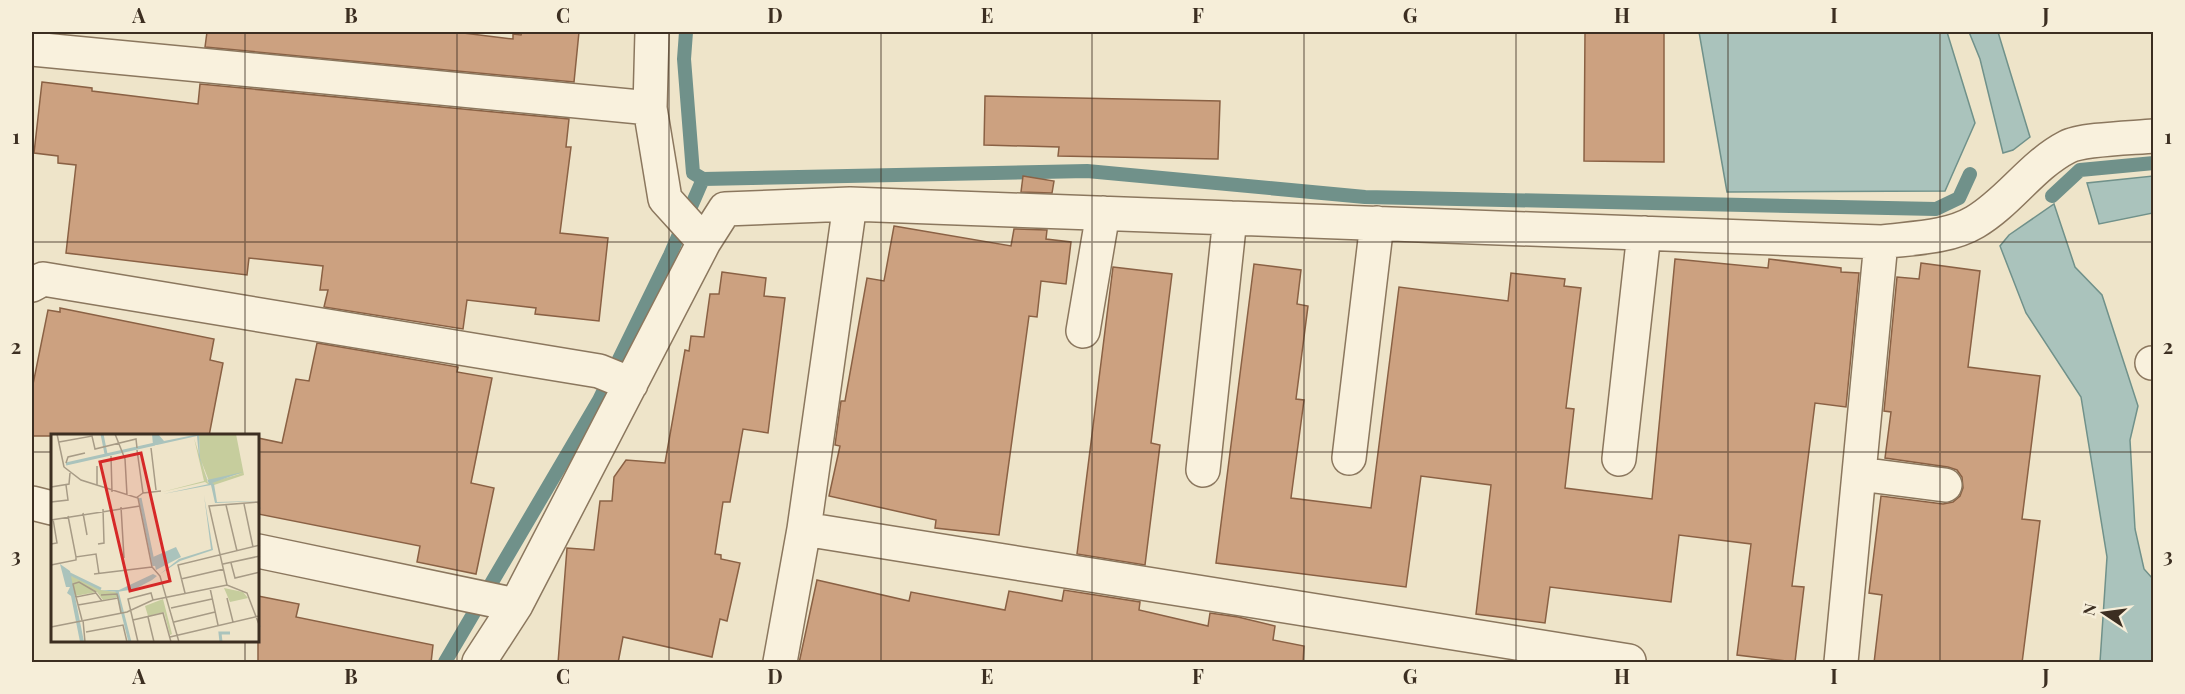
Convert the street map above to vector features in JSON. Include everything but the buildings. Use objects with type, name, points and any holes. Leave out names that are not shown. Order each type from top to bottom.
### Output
[{"type":"street","points":[[652,32],[650,108],[664,199],[691,228]]},
{"type":"street","points":[[32,49],[650,108]]},
{"type":"street","points":[[479,663],[495,601],[617,378],[691,228],[725,209],[850,204],[1881,242],[1949,233],[1975,222],[2069,146],[2154,136]]},
{"type":"street","points":[[780,663],[804,529],[850,204]]},
{"type":"street","points":[[1083,331],[1103,213]]},
{"type":"street","points":[[1203,470],[1230,218]]},
{"type":"street","points":[[1349,458],[1377,223]]},
{"type":"street","points":[[1619,459],[1644,233]]},
{"type":"street","points":[[1841,663],[1881,242]]},
{"type":"street","points":[[32,285],[43,279],[617,378]]},
{"type":"street","points":[[1859,474],[1945,485]]},
{"type":"street","points":[[32,503],[51,508]]},
{"type":"street","points":[[804,529],[1494,651],[1629,661]]},
{"type":"street","points":[[260,551],[495,601]]},
{"type":"water","points":[[1699,32],[1947,32],[1975,123],[1945,191],[1727,192]]},
{"type":"water","points":[[1969,32],[1998,32],[2030,137],[2013,150],[2003,153],[1980,59]]},
{"type":"water","points":[[2153,176],[2153,213],[2099,224],[2087,183]]},
{"type":"water","points":[[2054,204],[2075,267],[2102,295],[2138,406],[2130,440],[2135,529],[2144,569],[2153,579],[2153,662],[2100,662],[2107,557],[2081,397],[2026,313],[2000,246],[2009,235]]},
{"type":"waterway","points":[[686,32],[684,59],[693,173],[703,179],[1087,171],[1365,197],[1936,209],[1959,198],[1970,174]]},
{"type":"waterway","points":[[2052,196],[2080,170],[2154,163]]},
{"type":"waterway","points":[[445,662],[599,400],[670,255],[703,179]]}]
